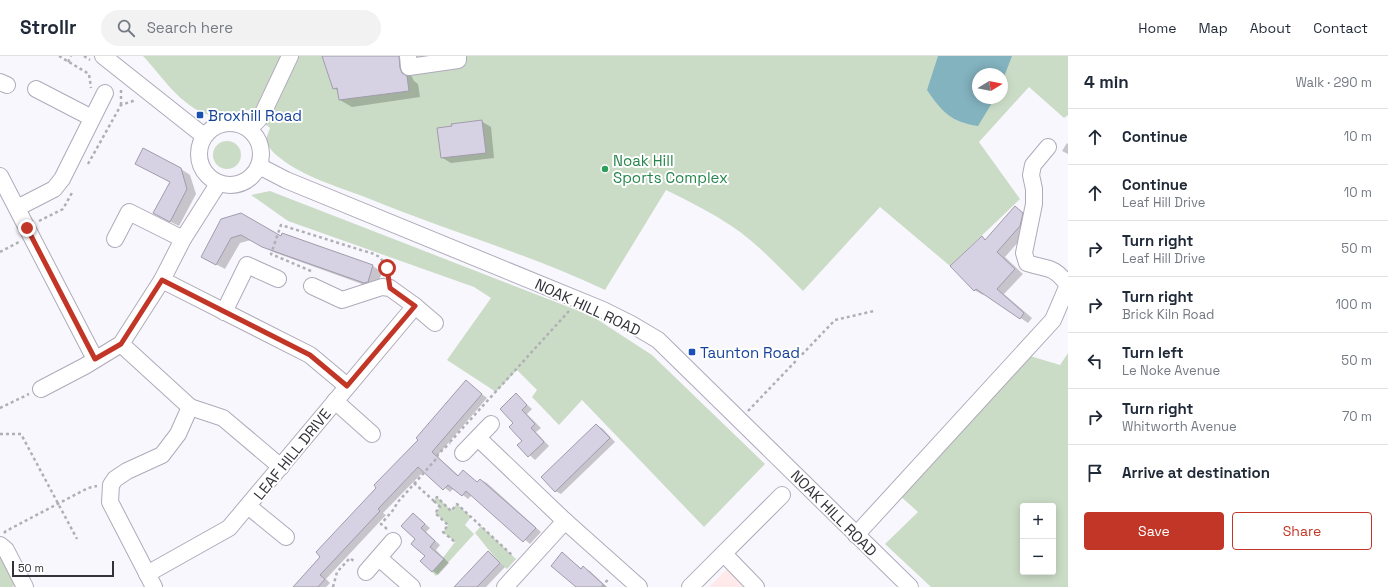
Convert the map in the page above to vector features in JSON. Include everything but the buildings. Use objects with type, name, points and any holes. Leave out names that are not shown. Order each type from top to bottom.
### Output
[{"type":"street","points":[[103,56],[204,136]]},
{"type":"street","points":[[249,129],[259,119],[264,111],[290,56]]},
{"type":"street","points":[[408,56],[409,67],[458,60],[458,56]]},
{"type":"street","points":[[36,89],[92,118]]},
{"type":"street","points":[[17,208],[54,189],[62,180],[103,96]]},
{"type":"street","points":[[234,123],[249,129],[257,138],[261,148],[259,166],[255,173],[246,181],[235,186],[218,184],[207,176],[201,167],[198,152],[204,136],[212,128],[219,124],[234,123]]},
{"type":"street","points":[[856,535],[1053,320],[1068,285],[1059,273],[1044,266],[1028,262],[1024,253],[1034,204],[1034,189],[1031,175],[1033,165],[1048,148]]},
{"type":"street","name":"NOAK HILL ROAD","points":[[259,166],[286,180],[578,300],[631,324],[658,340],[910,587]]},
{"type":"street","points":[[0,176],[95,359]]},
{"type":"street","points":[[41,389],[121,344],[162,280],[183,239],[218,184]]},
{"type":"street","points":[[115,239],[129,212],[183,239]]},
{"type":"street","points":[[224,312],[247,264],[278,279]]},
{"type":"street","points":[[312,279],[342,300],[382,287],[394,290],[435,323]]},
{"type":"street","points":[[162,280],[310,355],[347,386]]},
{"type":"street","name":"LEAF HILL DRIVE","points":[[150,580],[229,528],[415,306]]},
{"type":"street","points":[[121,344],[190,407],[223,418],[281,467]]},
{"type":"street","name":"LEAF HILL DRIVE","points":[[335,401],[372,434]]},
{"type":"street","points":[[150,580],[110,502],[111,487],[115,479],[127,471],[162,455],[178,434],[190,407]]},
{"type":"street","points":[[463,453],[491,424]]},
{"type":"street","points":[[478,438],[565,521],[639,587]]},
{"type":"street","points":[[690,587],[782,495]]},
{"type":"street","name":"LEAF HILL DRIVE","points":[[248,506],[286,537]]},
{"type":"street","points":[[505,587],[565,521]]},
{"type":"street","points":[[1,540],[25,587]]},
{"type":"street","points":[[366,572],[393,541]]},
{"type":"street","points":[[724,554],[756,587]]},
{"type":"street","points":[[378,558],[412,587]]},
{"type":"path","points":[[60,56],[89,74],[91,91],[103,96]]},
{"type":"path","points":[[68,62],[71,56]]},
{"type":"path","points":[[121,105],[122,82]]},
{"type":"path","points":[[312,279],[272,254],[281,225],[374,253],[384,260],[394,290]]},
{"type":"path","points":[[0,252],[30,236]]},
{"type":"path","points":[[393,541],[396,537],[381,524],[394,509],[397,503],[450,442],[543,342],[578,300]]},
{"type":"path","points":[[739,420],[834,320],[874,311]]},
{"type":"path","points":[[0,408],[41,389]]},
{"type":"path","points":[[0,434],[21,434],[77,539]]},
{"type":"path","points":[[450,442],[463,453]]},
{"type":"path","points":[[414,484],[440,507],[435,513],[448,525],[443,532],[455,542]]},
{"type":"path","points":[[1,540],[6,531],[92,486],[111,487]]},
{"type":"path","points":[[434,501],[437,497],[451,511],[457,504],[524,566]]},
{"type":"path","points":[[333,587],[337,572],[350,558],[366,572]]},
{"type":"shaded area","points":[[729,567],[748,587],[709,587]]},
{"type":"green space","name":"Noak Hill Sports Complex","points":[[143,56],[1068,56],[1068,115],[1064,118],[1029,87],[979,142],[1020,199],[950,266],[880,207],[803,291],[743,234],[709,212],[666,190],[605,290],[546,264],[395,209],[299,171],[273,152],[266,139],[270,128],[248,110],[209,115],[189,105],[172,90]]},
{"type":"green space","points":[[227,141],[233,142],[237,145],[240,149],[240,161],[237,165],[233,168],[227,169],[221,168],[217,165],[214,161],[213,155],[214,149],[217,145],[221,142]]},
{"type":"green space","points":[[270,191],[592,316],[652,355],[765,464],[704,527],[582,400],[559,425],[532,397],[537,390],[517,370],[496,392],[447,360],[491,298],[474,287],[288,221],[251,195]]},
{"type":"green space","points":[[1068,353],[1068,587],[931,587],[885,544],[918,512],[898,494],[1027,355],[1060,365]]},
{"type":"green space","points":[[437,497],[451,510],[457,504],[471,517],[465,525],[474,534],[436,576],[432,572],[455,542],[443,532],[448,525],[435,513],[440,507],[434,501]]},
{"type":"green space","points":[[481,526],[516,559],[507,569],[475,533]]},
{"type":"green space","points":[[0,555],[17,585],[12,587],[0,587]]},
{"type":"water","points":[[938,56],[1012,56],[1007,68],[972,68],[972,104],[991,104],[978,126],[961,122],[948,115],[927,90]]},
{"type":"place","name":"Broxhill Road","points":[[200,115]]},
{"type":"place","name":"Noak Hill Sports Complex","points":[[605,169]]},
{"type":"place","name":"Taunton Road","points":[[692,352]]},
{"type":"route","points":[[27,228],[95,359],[121,344],[162,280],[310,355],[347,386],[415,306],[390,288],[387,268]]}]
